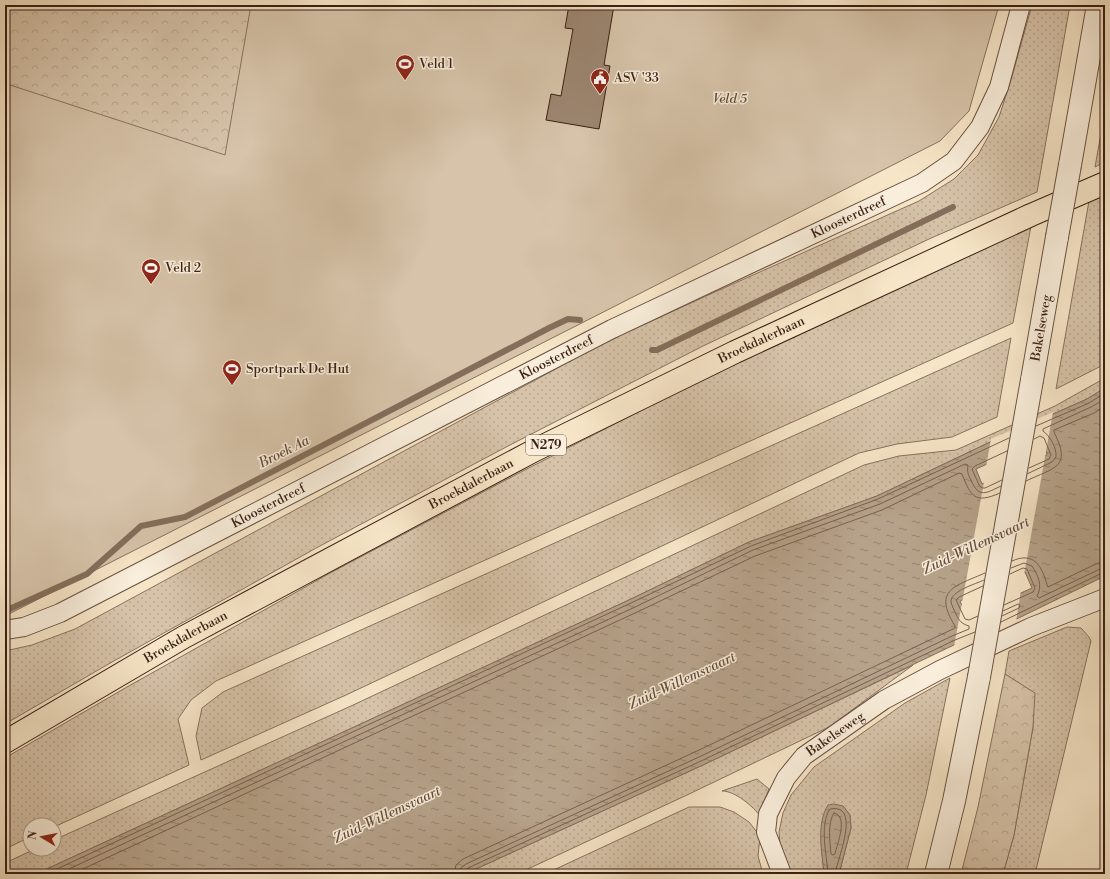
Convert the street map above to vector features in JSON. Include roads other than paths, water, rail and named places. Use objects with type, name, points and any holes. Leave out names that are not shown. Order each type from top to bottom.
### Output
[{"type":"main road","name":"Broekdalerbaan","points":[[5,742],[184,637],[535,450],[735,352],[1031,215],[1105,183]]},
{"type":"street","name":"Kloosterdreef","points":[[5,630],[24,627],[60,613],[612,329],[922,184],[954,161],[980,127],[999,87],[1021,5]]},
{"type":"street","name":"Bakelseweg","points":[[936,874],[954,801],[979,677],[1098,5]]},
{"type":"street","name":"Bakelseweg","points":[[782,874],[766,832],[768,814],[786,778],[804,756],[891,696],[940,670],[1031,627],[1105,598]]},
{"type":"water","name":"Zuid-Willemsvaart","points":[[1105,388],[1105,576],[998,628],[956,644],[703,765],[465,874],[36,874],[629,600],[749,542],[877,496],[986,444],[1087,399]],"holes":[[[1041,440],[1047,455],[982,484],[976,469]],[[1025,572],[1032,588],[967,617],[960,601]]]},
{"type":"water","points":[[834,804],[843,806],[850,815],[851,828],[839,874],[824,874],[821,848],[822,821],[828,805]]},
{"type":"waterway","points":[[652,350],[657,350],[953,207]]},
{"type":"waterway","name":"Broek Aa","points":[[5,611],[87,574],[141,526],[185,517],[549,328],[568,319],[580,320]]},
{"type":"place","name":"Veld 1","points":[[405,81]]},
{"type":"place","name":"ASV '33","points":[[600,95]]},
{"type":"place","name":"Veld 2","points":[[151,285]]},
{"type":"place","name":"Sportpark De Hut","points":[[232,386]]},
{"type":"park label","name":"Veld 5","points":[[730,99]]}]
